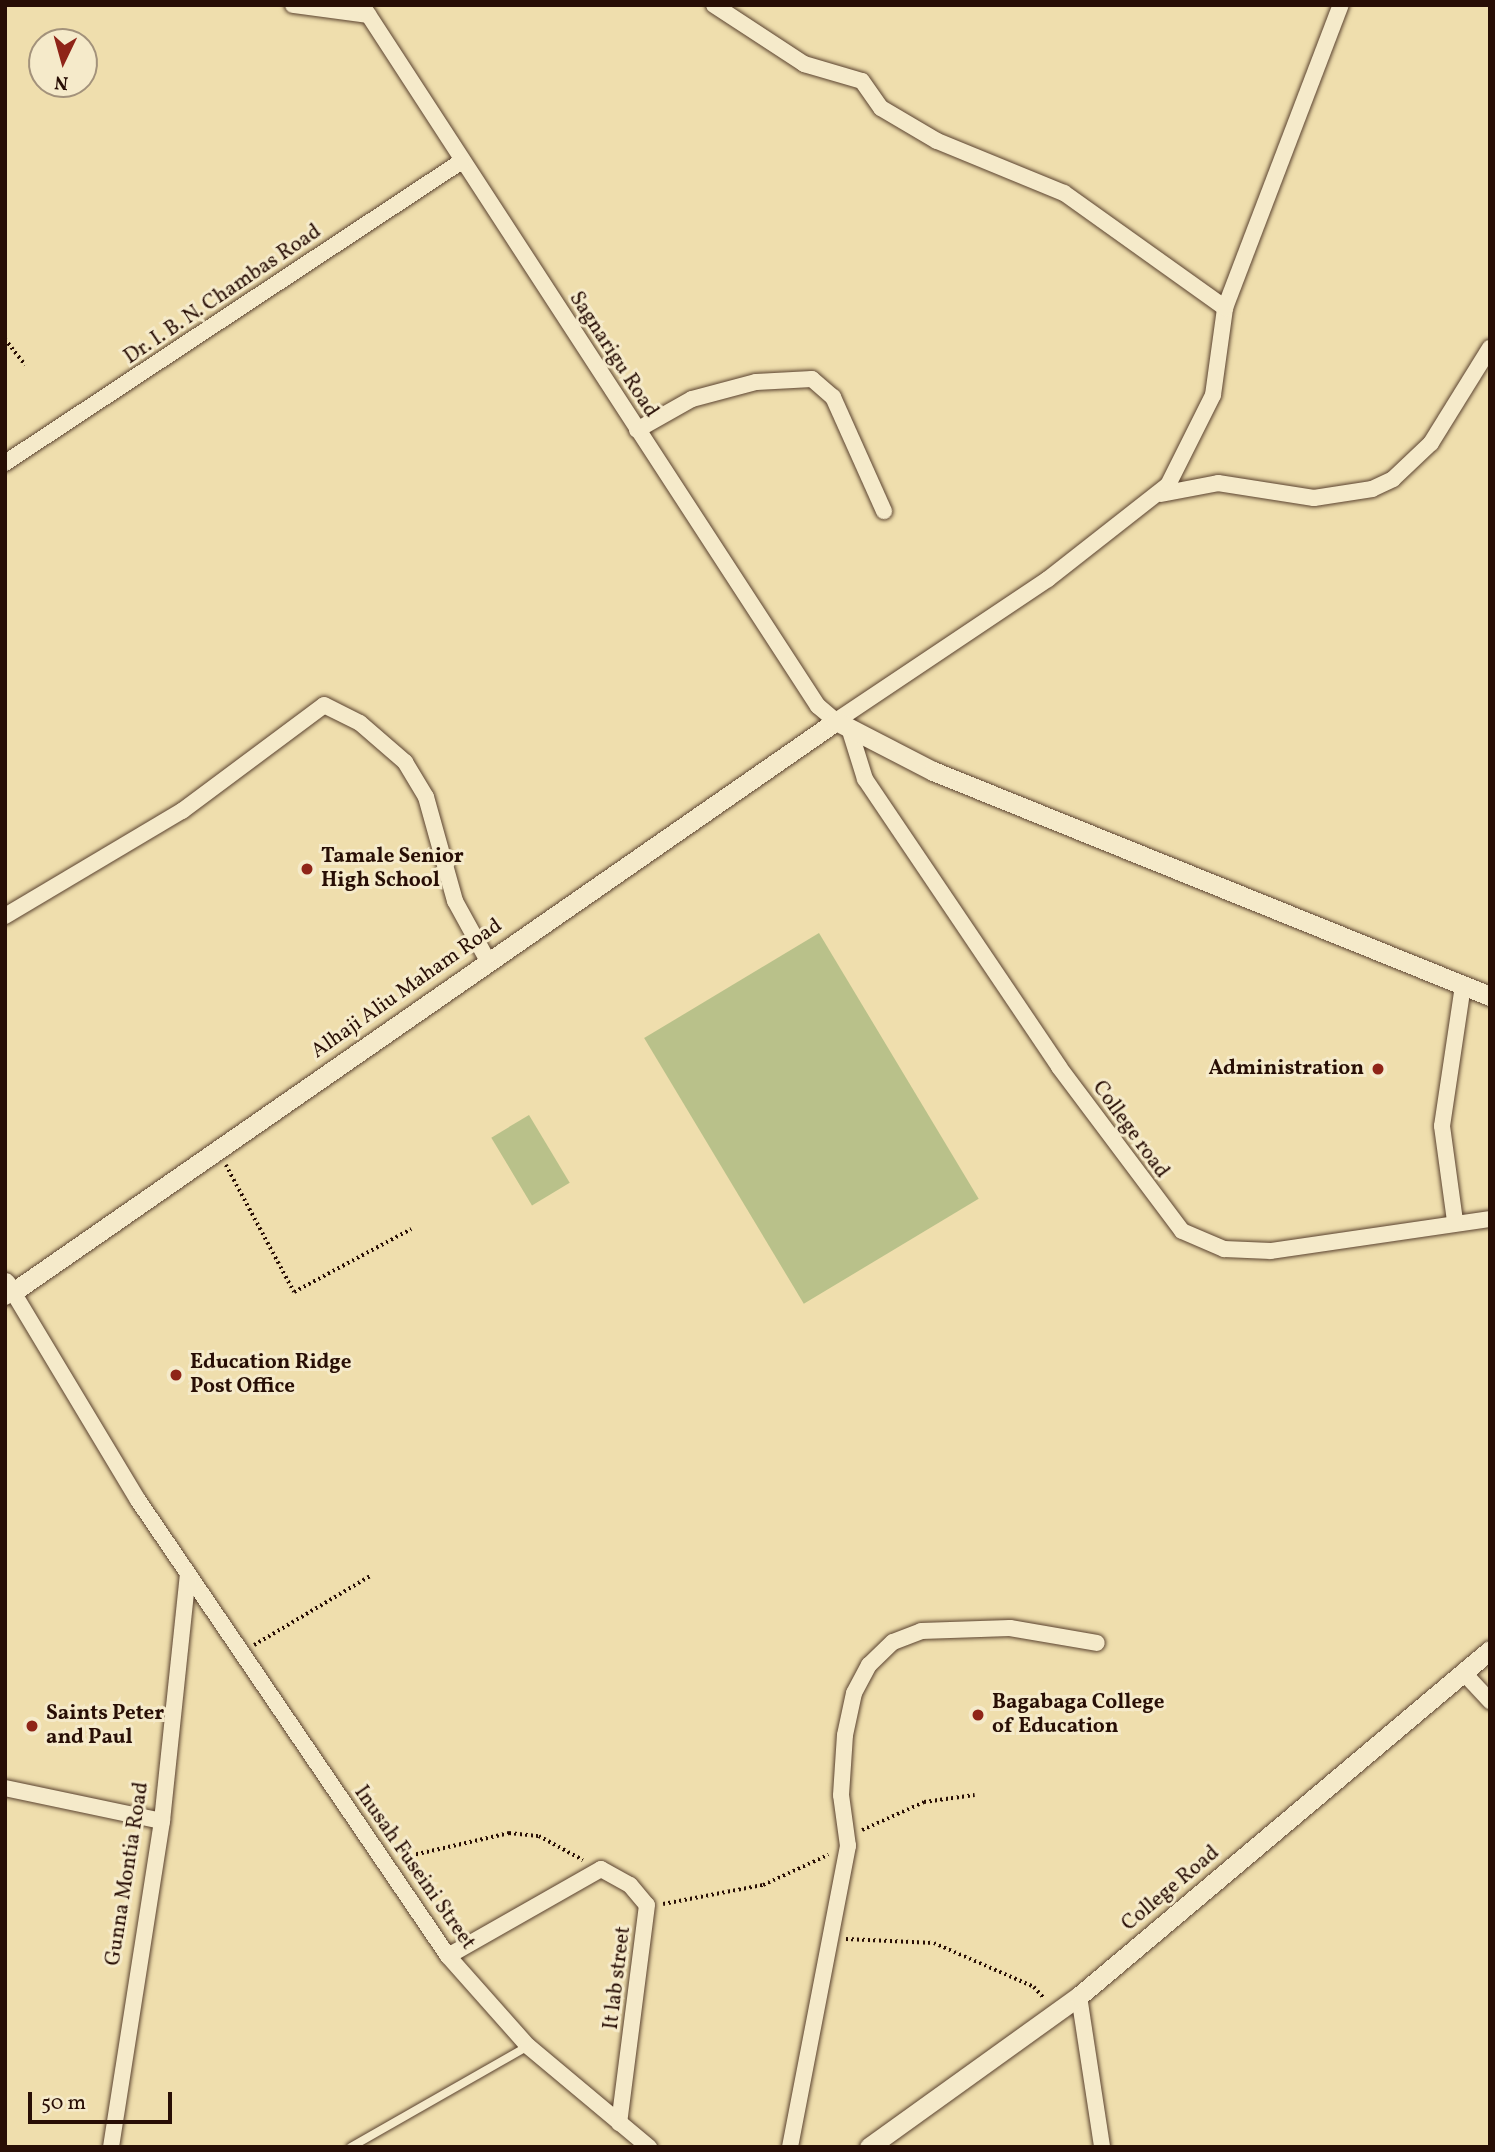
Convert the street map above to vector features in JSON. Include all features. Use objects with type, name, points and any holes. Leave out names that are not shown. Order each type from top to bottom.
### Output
[{"type":"street","points":[[293,5],[365,10]]},
{"type":"street","points":[[714,5],[804,64],[862,81],[881,108],[937,141],[1064,193],[1225,309]]},
{"type":"street","points":[[1340,5],[1225,309],[1213,395],[1194,443],[1161,494],[843,726],[968,786],[1490,996]]},
{"type":"street","name":"Sagnarigu Road","points":[[365,10],[818,706],[843,726]]},
{"type":"street","name":"Dr. I. B. N. Chambas Road","points":[[5,463],[462,160]]},
{"type":"street","points":[[1161,494],[1218,483],[1314,498],[1371,488],[1393,479],[1431,443],[1490,348]]},
{"type":"street","points":[[637,430],[692,399],[756,382],[812,379],[833,397],[884,511]]},
{"type":"street","points":[[5,916],[182,811],[324,705],[360,723],[405,762],[426,797],[455,901],[488,961]]},
{"type":"street","name":"College road","points":[[843,726],[853,758],[872,790],[1059,1067],[1182,1231],[1224,1249],[1271,1251],[1455,1221],[1490,1219]]},
{"type":"street","name":"Alhaji Aliu Maham Road","points":[[8,1290],[488,961],[843,726]]},
{"type":"street","points":[[1455,1221],[1442,1126],[1463,985]]},
{"type":"street","points":[[8,1290],[188,1575]]},
{"type":"street","name":"Inusah Fuseini Street","points":[[188,1575],[448,1956],[528,2046],[649,2147]]},
{"type":"street","name":"Gunna Montia Road","points":[[111,2147],[162,1821],[188,1575]]},
{"type":"street","points":[[790,2147],[848,1846],[841,1795],[854,1693],[869,1665],[894,1642],[921,1632],[973,1627],[1097,1643]]},
{"type":"street","name":"College Road","points":[[869,2147],[1079,1996],[1490,1650]]},
{"type":"street","points":[[1463,1672],[1490,1701]]},
{"type":"street","points":[[5,1788],[162,1821]]},
{"type":"street","points":[[448,1956],[601,1870]]},
{"type":"street","name":"It lab street","points":[[601,1870],[630,1885],[647,1905],[619,2123]]},
{"type":"street","points":[[1079,1996],[1102,2147]]},
{"type":"lane","points":[[351,2147],[528,2046]]},
{"type":"path","points":[[5,339],[24,365]]},
{"type":"path","points":[[217,1149],[293,1292],[411,1229]]},
{"type":"path","points":[[240,1653],[370,1576]]},
{"type":"path","points":[[647,1905],[763,1885],[848,1846],[865,1826],[924,1802],[975,1795]]},
{"type":"path","points":[[384,1861],[509,1833],[539,1836],[601,1870]]},
{"type":"path","points":[[829,1938],[934,1943],[1006,1980],[1034,1987],[1057,2013]]},
{"type":"green space","points":[[819,933],[979,1199],[804,1304],[644,1038]]},
{"type":"green space","points":[[529,1115],[570,1183],[532,1205],[491,1138]]},
{"type":"place","name":"Tamale Senior High School","points":[[307,869]]},
{"type":"place","name":"Administration","points":[[1378,1069]]},
{"type":"place","name":"Education Ridge Post Office","points":[[176,1375]]},
{"type":"place","name":"Bagabaga College of Education","points":[[978,1715]]},
{"type":"place","name":"Saints Peter and Paul","points":[[32,1726]]}]
